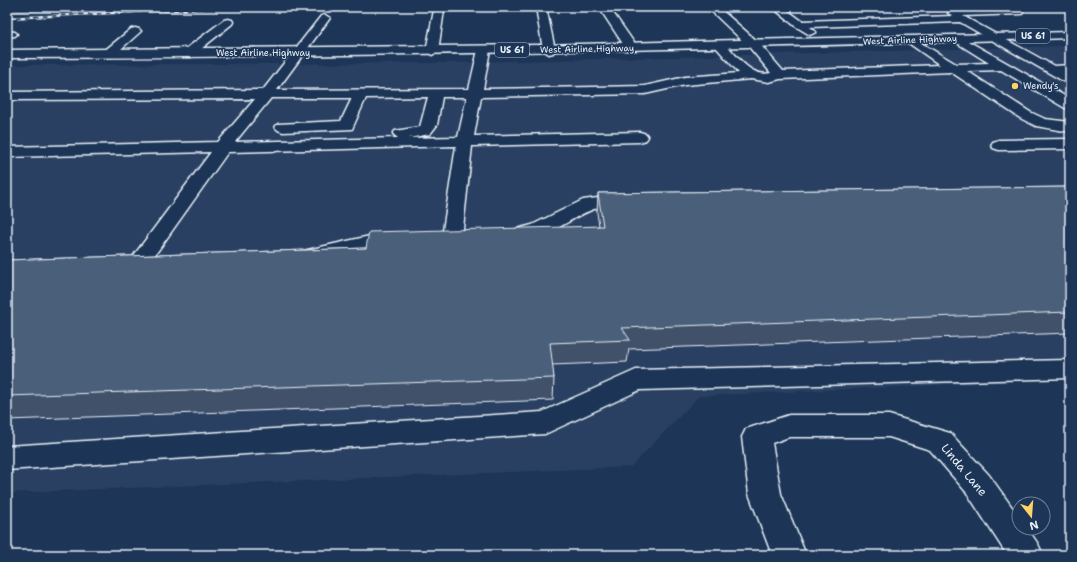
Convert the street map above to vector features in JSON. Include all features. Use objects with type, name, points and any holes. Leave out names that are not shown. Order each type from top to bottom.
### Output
[{"type":"main road","points":[[541,7],[549,50]]},
{"type":"main road","points":[[712,7],[754,45],[779,75]]},
{"type":"main road","points":[[777,7],[823,42]]},
{"type":"main road","points":[[971,7],[983,12]]},
{"type":"main road","points":[[827,23],[816,16],[1018,12],[1008,7]]},
{"type":"main road","points":[[1065,7],[1070,9]]},
{"type":"main road","points":[[606,9],[631,47]]},
{"type":"main road","points":[[933,9],[962,19],[996,37],[1070,81]]},
{"type":"main road","points":[[432,51],[439,10]]},
{"type":"main road","points":[[161,262],[132,262],[222,147],[267,94],[325,18]]},
{"type":"main road","points":[[799,24],[962,19]]},
{"type":"main road","points":[[187,54],[228,22]]},
{"type":"main road","points":[[108,54],[135,31]]},
{"type":"main road","name":"West Airline Highway","points":[[7,54],[187,54],[549,50],[754,45],[1070,34]]},
{"type":"main road","points":[[955,38],[1070,105]]},
{"type":"main road","points":[[910,40],[1025,116],[1041,123],[1070,127]]},
{"type":"main road","points":[[721,46],[749,76]]},
{"type":"main road","points":[[474,237],[444,238],[484,50]]},
{"type":"main road","points":[[7,96],[475,93],[645,90],[685,81],[749,76],[756,78],[772,78],[779,75],[952,67],[999,63],[1052,70]]},
{"type":"main road","points":[[1021,77],[1031,71],[1070,69]]},
{"type":"main road","points":[[277,136],[387,134],[424,131],[429,125],[436,93]]},
{"type":"main road","points":[[277,136],[301,94]]},
{"type":"main road","points":[[7,152],[222,147],[277,136],[347,126],[361,94]]},
{"type":"main road","points":[[277,136],[465,141],[640,137]]},
{"type":"main road","points":[[999,145],[1070,144]]},
{"type":"main road","points":[[495,237],[510,237],[538,230],[590,204],[611,200],[645,199]]},
{"type":"main road","points":[[295,257],[383,240],[414,239]]},
{"type":"main road","points":[[7,458],[545,423],[636,380],[1070,369]]},
{"type":"main road","name":"Linda Lane","points":[[789,555],[765,494],[756,437],[789,426],[889,426],[940,441],[978,484],[1026,555]]},
{"type":"shaded area","points":[[7,7],[130,7],[7,12]]},
{"type":"shaded area","points":[[1070,46],[1070,379],[699,396],[631,467],[7,493],[7,65],[444,63]]},
{"type":"building","points":[[1070,187],[1070,312],[622,328],[630,340],[550,343],[554,378],[7,396],[7,260],[366,248],[369,232],[603,226],[598,193]]},
{"type":"tunnel","points":[[929,7],[933,9]]},
{"type":"railway","points":[[7,18],[240,7]]},
{"type":"place","name":"Wendy's","points":[[1015,86]]}]
